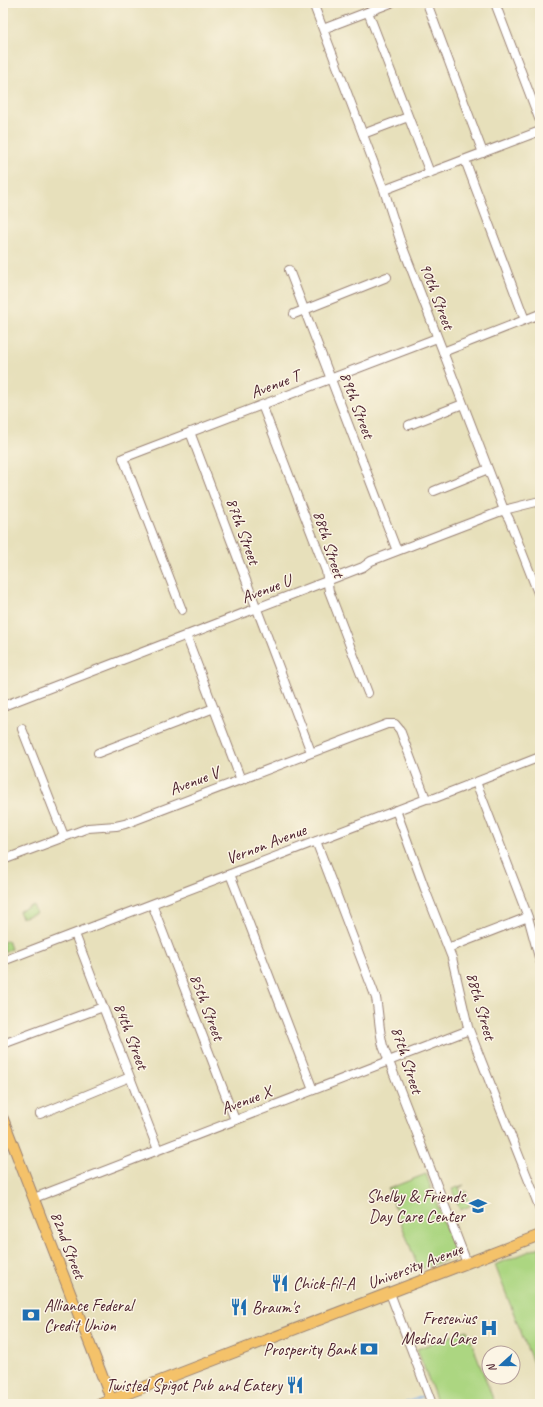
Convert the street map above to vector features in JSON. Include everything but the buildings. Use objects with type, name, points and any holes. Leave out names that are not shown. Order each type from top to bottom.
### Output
[{"type":"main road","name":"82nd Street","points":[[4,1124],[112,1402]]},
{"type":"main road","name":"University Avenue","points":[[100,1404],[112,1402],[540,1235]]},
{"type":"street","name":"90th Street","points":[[313,3],[384,190],[400,240],[437,338],[488,470],[540,598]]},
{"type":"street","points":[[323,29],[391,3]]},
{"type":"street","points":[[427,3],[483,153]]},
{"type":"street","points":[[495,3],[540,122]]},
{"type":"street","points":[[368,12],[430,173]]},
{"type":"street","points":[[363,134],[408,117]]},
{"type":"street","points":[[384,190],[540,131]]},
{"type":"street","points":[[465,160],[525,320]]},
{"type":"street","name":"89th Street","points":[[289,270],[397,551]]},
{"type":"street","points":[[294,314],[387,277]]},
{"type":"street","points":[[443,352],[540,314]]},
{"type":"street","name":"Avenue T","points":[[182,610],[123,458],[437,338]]},
{"type":"street","points":[[409,425],[463,404]]},
{"type":"street","name":"88th Street","points":[[262,405],[326,571],[329,590],[368,692]]},
{"type":"street","name":"87th Street","points":[[190,432],[311,752]]},
{"type":"street","points":[[434,491],[488,470]]},
{"type":"street","name":"Avenue U","points":[[3,706],[363,567],[371,561],[504,510],[540,501]]},
{"type":"street","points":[[186,636],[241,780]]},
{"type":"street","points":[[98,753],[214,708]]},
{"type":"street","name":"Avenue V","points":[[3,860],[88,828],[125,824],[386,724],[395,724],[400,730],[426,799]]},
{"type":"street","points":[[22,729],[64,836]]},
{"type":"street","name":"Vernon Avenue","points":[[3,961],[396,810],[426,799],[435,798],[540,757]]},
{"type":"street","points":[[476,782],[528,917],[540,961]]},
{"type":"street","name":"88th Street","points":[[396,810],[457,975],[460,999],[469,1030],[540,1209]]},
{"type":"street","name":"87th Street","points":[[316,841],[376,998],[379,1032],[383,1046],[466,1263]]},
{"type":"street","points":[[230,874],[313,1090]]},
{"type":"street","name":"85th Street","points":[[152,904],[235,1120]]},
{"type":"street","points":[[448,948],[528,917]]},
{"type":"street","name":"84th Street","points":[[75,934],[158,1150]]},
{"type":"street","points":[[3,1044],[103,1007]]},
{"type":"street","name":"Avenue X","points":[[34,1198],[469,1030]]},
{"type":"street","points":[[40,1114],[130,1077]]},
{"type":"street","points":[[390,1293],[432,1404]]},
{"type":"green space","points":[[33,905],[36,913],[22,918],[19,911]]},
{"type":"green space","points":[[8,940],[11,949],[3,953],[3,942]]},
{"type":"green space","points":[[426,1174],[455,1253],[453,1257],[419,1270],[388,1189]]},
{"type":"green space","points":[[464,1185],[459,1188],[461,1193],[466,1191],[470,1206],[460,1210],[452,1189]]},
{"type":"green space","points":[[540,1247],[540,1364],[534,1366],[495,1265]]},
{"type":"green space","points":[[467,1330],[481,1367],[481,1385],[488,1385],[495,1404],[438,1404],[417,1349]]},
{"type":"waterway","points":[[402,1404],[424,1396]]},
{"type":"place","name":"Shelby & Friends Day Care Center","points":[[478,1206]]},
{"type":"place","name":"Chick-fil-A","points":[[280,1283]]},
{"type":"place","name":"Braum's","points":[[239,1307]]},
{"type":"place","name":"Alliance Federal Credit Union","points":[[31,1315]]},
{"type":"place","name":"Fresenius Medical Care","points":[[489,1328]]},
{"type":"place","name":"Prosperity Bank","points":[[369,1349]]},
{"type":"place","name":"Twisted Spigot Pub and Eatery","points":[[295,1385]]}]
